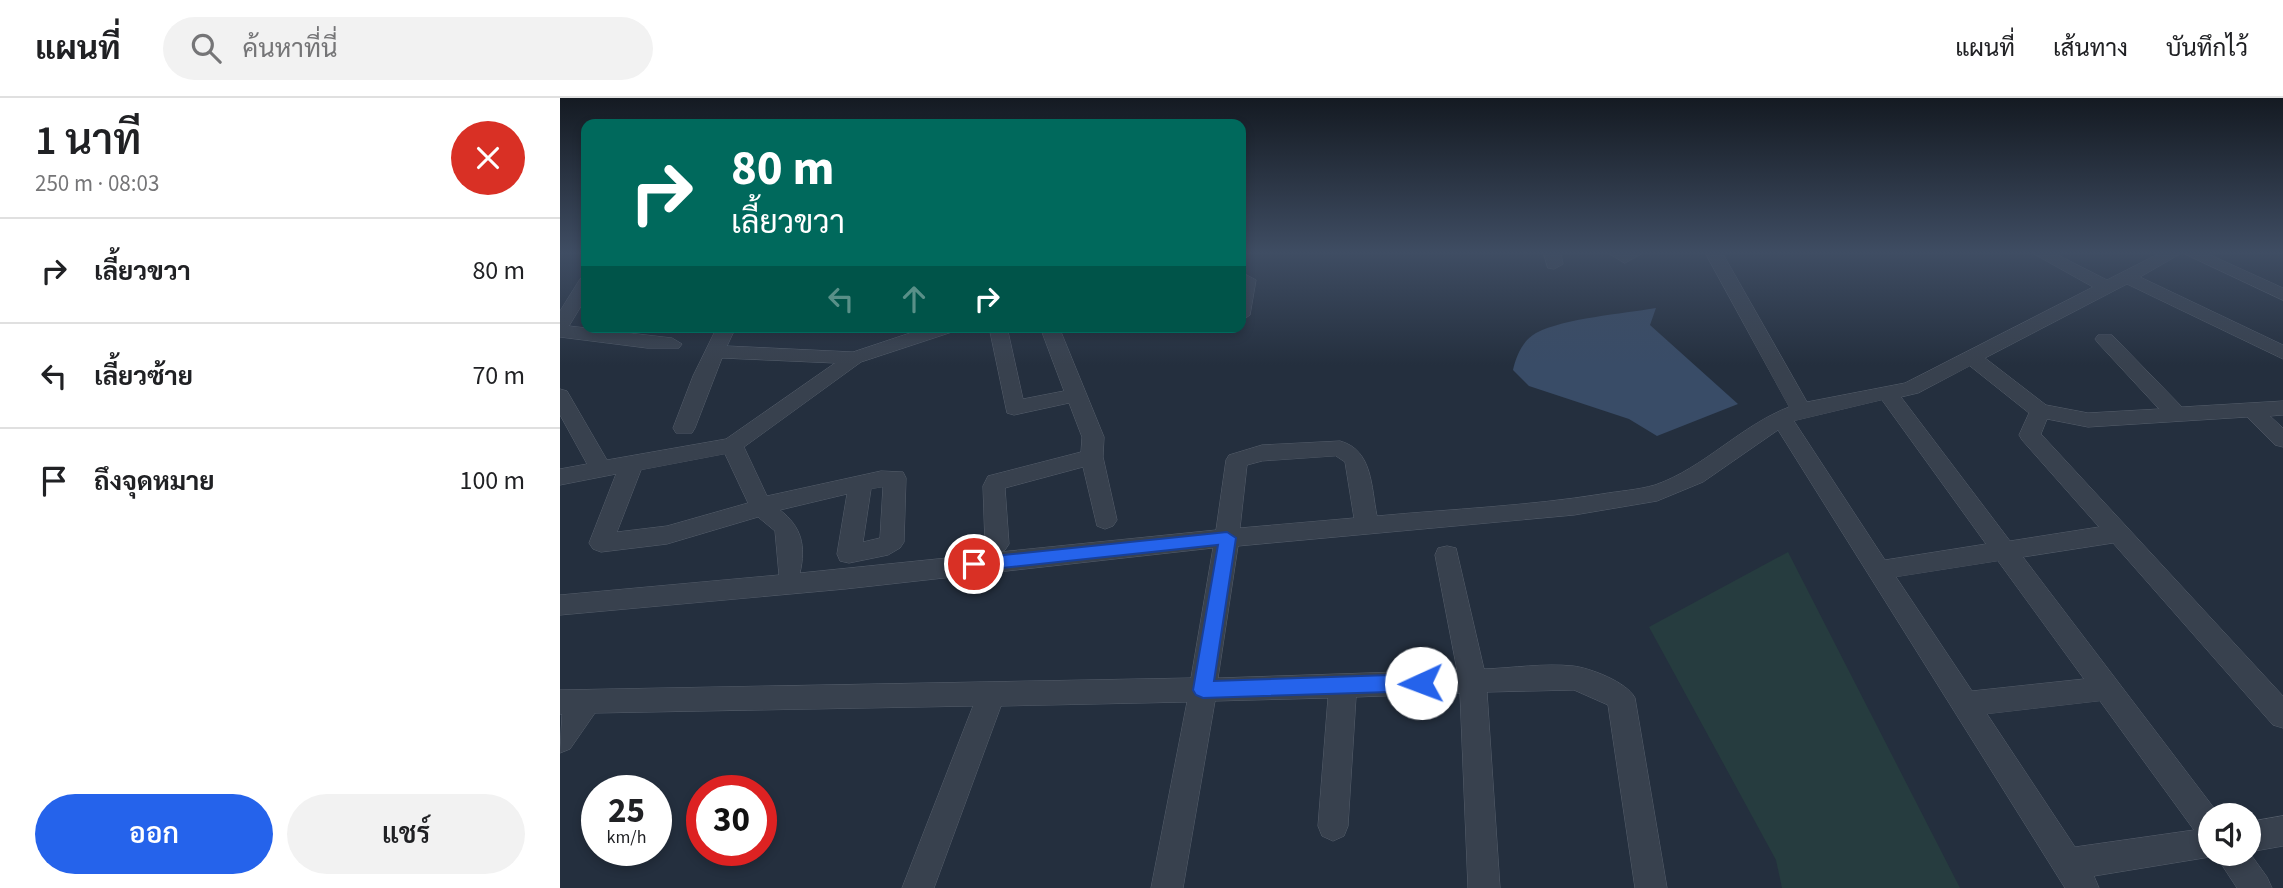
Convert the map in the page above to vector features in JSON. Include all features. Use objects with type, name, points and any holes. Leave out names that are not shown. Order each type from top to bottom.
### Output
[{"type":"street","points":[[560,326],[581,291]]},
{"type":"street","points":[[1732,291],[1791,414],[1879,570],[2076,876],[2198,846]]},
{"type":"street","points":[[560,605],[845,579],[1227,538],[1574,507],[1657,493],[1695,476],[1727,452],[1791,414],[1911,388],[2102,291]]},
{"type":"street","points":[[2155,291],[2283,353]]},
{"type":"street","points":[[560,331],[672,344]]},
{"type":"street","points":[[684,428],[703,376],[724,333]]},
{"type":"street","points":[[999,333],[1014,408],[1076,395]]},
{"type":"street","points":[[1051,333],[1093,437],[1092,457],[1105,520]]},
{"type":"street","points":[[560,477],[732,446],[854,358],[897,335]]},
{"type":"street","points":[[2105,339],[2176,415]]},
{"type":"street","points":[[716,352],[790,353],[854,358]]},
{"type":"street","points":[[1972,358],[2040,411],[2088,420],[2283,408]]},
{"type":"street","points":[[1887,393],[2198,811]]},
{"type":"street","points":[[560,396],[601,469]]},
{"type":"street","points":[[2252,410],[2283,440]]},
{"type":"street","points":[[2040,411],[2030,435],[2283,716]]},
{"type":"street","points":[[732,446],[761,507],[786,527],[790,545],[789,571]]},
{"type":"street","points":[[1167,888],[1203,690],[1237,460],[1262,453],[1340,448],[1355,459],[1367,525]]},
{"type":"street","points":[[997,544],[996,482],[1092,457]]},
{"type":"street","points":[[632,463],[601,543],[667,535],[761,507],[860,484]]},
{"type":"street","points":[[1879,570],[2120,533]]},
{"type":"street","points":[[1447,555],[1473,681],[1483,888]]},
{"type":"street","points":[[560,740],[574,702],[1203,690],[1574,678],[1608,690],[1621,698],[1651,888]]},
{"type":"street","points":[[1333,826],[1343,685]]},
{"type":"street","points":[[1966,704],[2108,688]]},
{"type":"street","points":[[918,888],[992,694]]},
{"type":"street","points":[[2261,835],[2283,831]]},
{"type":"street","points":[[2240,866],[2256,888]]},
{"type":"green space","points":[[1788,552],[1960,888],[1782,888],[1776,860],[1649,627]]},
{"type":"water","points":[[1656,308],[1650,325],[1738,404],[1657,436],[1629,419],[1529,386],[1513,370],[1521,349],[1536,333],[1578,320]]},
{"type":"route","points":[[974,564],[1227,538],[1203,690],[1421,683]]}]
